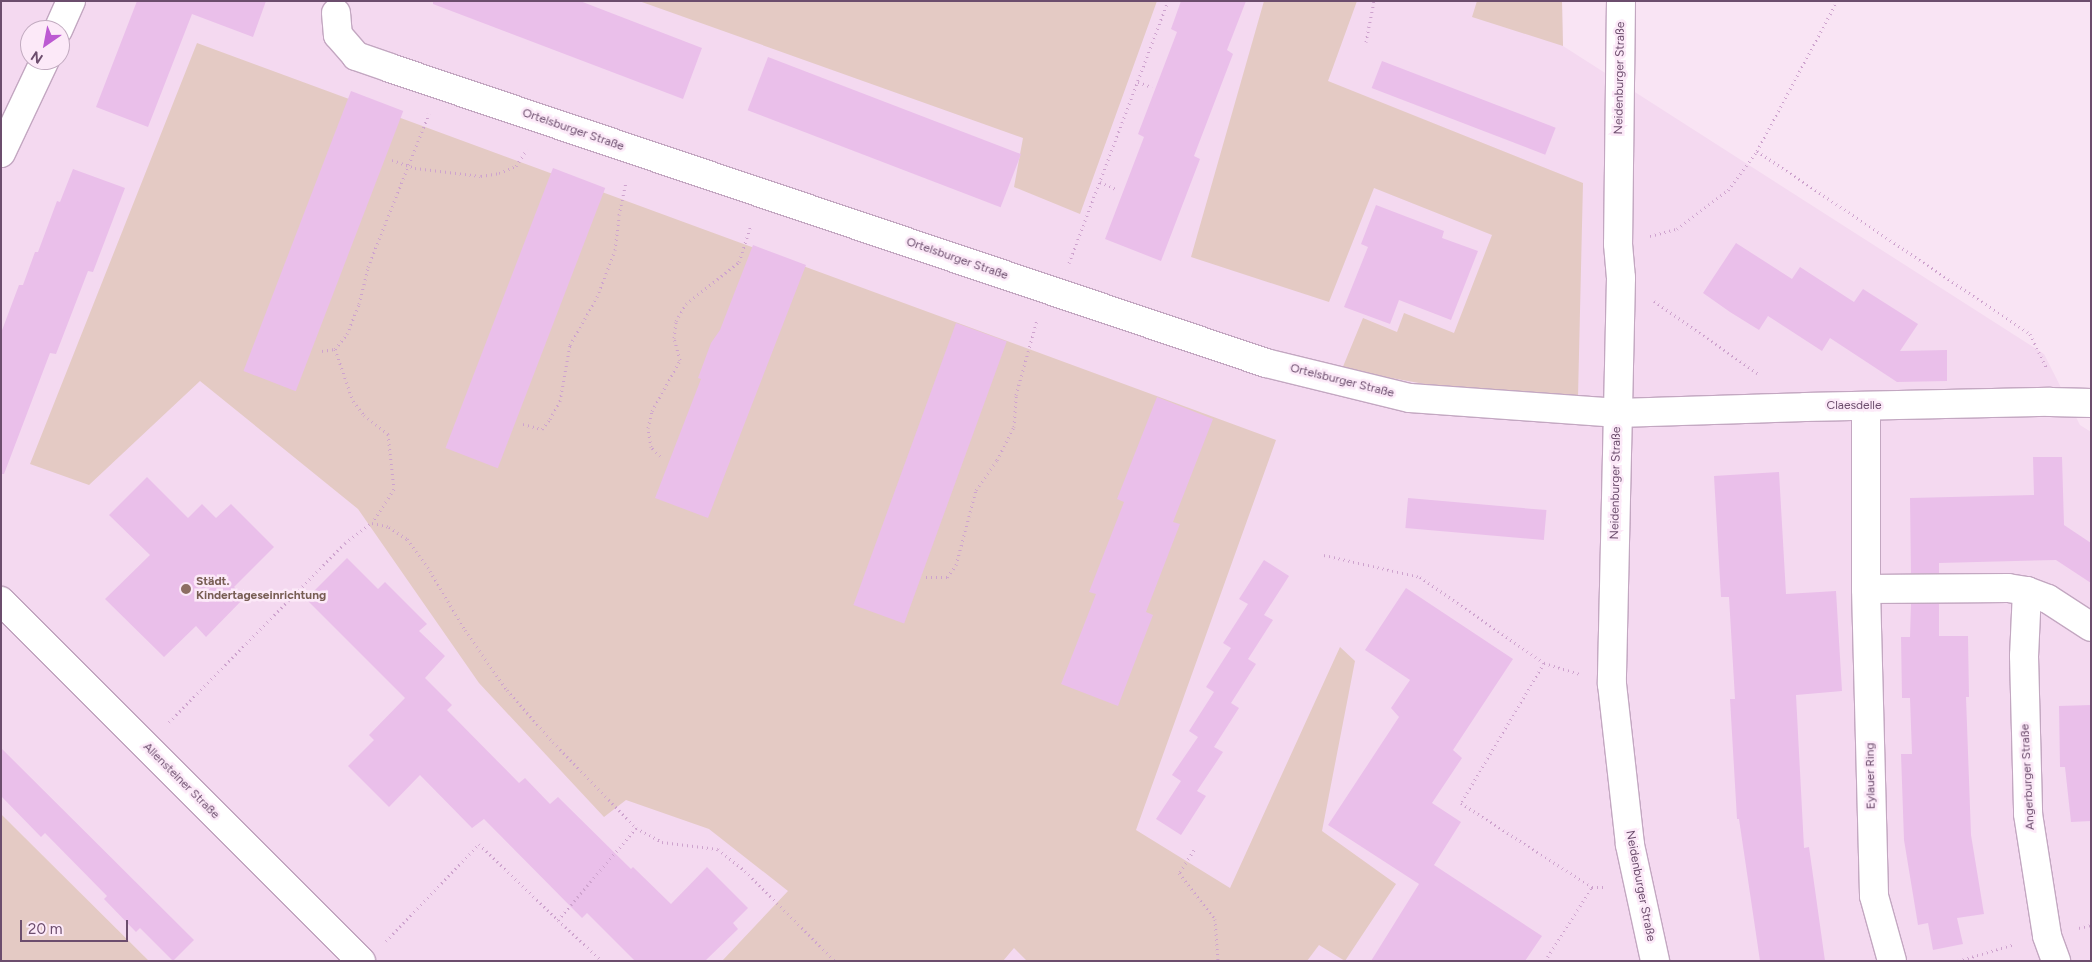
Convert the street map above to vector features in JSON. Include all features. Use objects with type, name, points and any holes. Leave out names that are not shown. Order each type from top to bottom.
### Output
[{"type":"street","points":[[62,20],[71,1]]},
{"type":"street","name":"Neidenburger Straße","points":[[1621,1],[1618,244],[1620,278],[1612,684],[1630,845],[1655,961]]},
{"type":"street","name":"Ortelsburger Straße","points":[[336,13],[338,35],[356,56],[1266,363],[1410,398],[1618,413]]},
{"type":"street","points":[[1,153],[40,70]]},
{"type":"street","name":"Claesdelle","points":[[1618,413],[2050,402],[2091,403]]},
{"type":"street","name":"Eylauer Ring","points":[[1866,407],[1866,589],[1874,896],[1892,961]]},
{"type":"street","points":[[1866,589],[2008,588],[2027,591],[2048,599],[2091,627]]},
{"type":"street","name":"Angerburger Straße","points":[[2027,591],[2024,656],[2028,814],[2047,936],[2056,961]]},
{"type":"street","name":"Allensteiner Straße","points":[[1,601],[145,745],[371,954]]},
{"type":"path","points":[[926,577],[947,577],[956,565],[976,490],[997,460],[1014,427],[1016,395],[1051,290],[1100,182],[1168,1]]},
{"type":"path","points":[[1366,42],[1374,1]]},
{"type":"path","points":[[1618,244],[1677,229],[1728,190],[1757,151],[1837,1]]},
{"type":"path","points":[[1138,82],[1152,87]]},
{"type":"path","points":[[392,160],[410,166],[481,176],[498,173],[516,166],[521,159],[537,117]]},
{"type":"path","points":[[322,351],[335,349],[347,334],[356,311],[368,267],[418,142]]},
{"type":"path","points":[[523,424],[542,429],[560,401],[570,345],[597,297],[615,250],[619,215],[634,150]]},
{"type":"path","points":[[1757,151],[2030,334],[2047,367],[2050,402]]},
{"type":"path","points":[[1100,182],[1116,189]]},
{"type":"path","points":[[660,456],[651,447],[648,428],[652,410],[680,360],[674,338],[676,321],[686,304],[739,262],[760,193]]},
{"type":"path","points":[[1620,278],[1765,379]]},
{"type":"path","points":[[145,745],[345,543],[372,523],[394,489],[388,434],[364,415],[353,401],[335,349]]},
{"type":"path","points":[[372,523],[389,527],[407,539],[430,571],[465,630],[507,690],[553,742],[636,828],[662,842],[718,849],[745,871],[834,961]]},
{"type":"path","points":[[1324,555],[1420,577],[1544,663],[1612,684]]},
{"type":"path","points":[[1544,663],[1461,803],[1592,887],[1639,886]]},
{"type":"path","points":[[558,920],[636,828]]},
{"type":"path","points":[[371,954],[479,844],[602,961]]},
{"type":"path","points":[[1194,850],[1179,873],[1215,920],[1218,961]]},
{"type":"path","points":[[1545,961],[1592,887]]},
{"type":"shaded area","points":[[1,1],[1562,1],[1563,46],[2044,354],[2080,425],[2091,432],[2091,961],[149,961],[1,814]]},
{"type":"shaded area","points":[[639,1],[1157,1],[1080,214],[1014,187],[1023,138]]},
{"type":"shaded area","points":[[1264,1],[1357,1],[1328,81],[1583,183],[1578,397],[1463,391],[1342,369],[1363,318],[1397,332],[1404,313],[1454,333],[1492,235],[1374,188],[1329,302],[1191,257]]},
{"type":"shaded area","points":[[1477,1],[1562,1],[1563,46],[1472,17]]},
{"type":"shaded area","points":[[197,43],[1276,440],[1136,830],[1230,888],[1340,647],[1355,661],[1322,831],[1396,884],[1345,961],[1319,945],[1307,961],[1027,961],[1014,948],[1003,961],[722,961],[788,891],[709,829],[626,800],[604,817],[479,683],[358,509],[200,381],[89,485],[30,464]]},
{"type":"shaded area","points":[[1,814],[149,961],[1,961]]},
{"type":"building","points":[[137,1],[266,1],[253,37],[192,14],[148,127],[96,107]]},
{"type":"building","points":[[433,1],[580,1],[702,48],[683,99],[433,4]]},
{"type":"building","points":[[1181,1],[1246,1],[1227,50],[1233,54],[1194,156],[1200,159],[1161,261],[1105,239],[1144,137],[1138,134],[1177,32],[1171,29]]},
{"type":"building","points":[[768,57],[1021,154],[1001,207],[748,110]]},
{"type":"building","points":[[1382,61],[1556,128],[1545,155],[1372,88]]},
{"type":"building","points":[[351,91],[403,111],[296,391],[243,371]]},
{"type":"building","points":[[553,168],[605,188],[498,468],[445,448]]},
{"type":"building","points":[[73,169],[125,188],[93,272],[88,271],[56,354],[50,353],[4,474],[1,474],[1,333],[19,285],[23,285],[35,252],[38,252],[57,201],[60,202]]},
{"type":"building","points":[[1376,205],[1444,231],[1442,238],[1478,251],[1451,320],[1399,300],[1390,324],[1344,307],[1368,247],[1361,244]]},
{"type":"building","points":[[1736,243],[1792,279],[1800,267],[1854,302],[1863,289],[1918,324],[1900,351],[1947,350],[1947,381],[1897,382],[1830,338],[1822,351],[1768,316],[1759,330],[1730,312],[1703,293]]},
{"type":"building","points":[[753,245],[806,265],[708,518],[655,498],[701,379],[698,378],[711,343],[720,330]]},
{"type":"building","points":[[956,323],[1007,341],[904,623],[853,605]]},
{"type":"building","points":[[1157,397],[1213,419],[1173,522],[1180,524],[1146,612],[1153,615],[1118,706],[1061,684],[1096,594],[1089,592],[1124,502],[1117,499]]},
{"type":"building","points":[[2033,457],[2062,457],[2064,525],[2091,543],[2091,583],[2056,560],[1939,563],[1939,573],[1911,573],[1910,498],[2034,495]]},
{"type":"building","points":[[1779,472],[1786,594],[1836,591],[1842,691],[1796,695],[1804,848],[1809,847],[1825,961],[1760,961],[1739,819],[1737,819],[1730,699],[1735,699],[1729,597],[1721,597],[1714,476]]},
{"type":"building","points":[[147,477],[188,518],[202,504],[216,518],[231,504],[274,547],[234,587],[245,597],[206,637],[196,626],[164,657],[105,599],[150,555],[109,515]]},
{"type":"building","points":[[1408,498],[1546,510],[1544,540],[1405,528]]},
{"type":"building","points":[[347,558],[378,589],[385,582],[427,624],[419,631],[445,656],[425,678],[452,705],[447,710],[519,783],[525,778],[550,804],[558,797],[631,869],[633,867],[671,904],[707,867],[748,908],[733,923],[738,929],[705,961],[635,961],[587,913],[582,918],[484,819],[472,828],[420,775],[389,807],[348,766],[374,740],[369,735],[405,698],[306,599]]},
{"type":"building","points":[[1264,560],[1289,576],[1264,615],[1273,620],[1248,659],[1256,664],[1231,703],[1239,708],[1214,747],[1223,752],[1197,791],[1206,796],[1181,835],[1156,819],[1181,781],[1172,775],[1198,737],[1189,731],[1214,692],[1206,687],[1231,648],[1223,643],[1248,604],[1239,599]]},
{"type":"building","points":[[1406,588],[1513,659],[1453,750],[1462,758],[1432,803],[1461,822],[1434,865],[1542,936],[1525,961],[1371,961],[1419,884],[1328,825],[1399,717],[1391,708],[1410,680],[1365,650]]},
{"type":"building","points":[[1911,604],[1939,604],[1939,636],[1968,636],[1969,697],[1966,697],[1971,835],[1984,914],[1957,918],[1963,944],[1933,950],[1928,923],[1918,925],[1904,840],[1901,754],[1912,754],[1910,698],[1902,698],[1901,637],[1910,637]]},
{"type":"building","points":[[2091,705],[2091,821],[2071,822],[2065,767],[2060,767],[2059,706]]},
{"type":"building","points":[[1,748],[194,940],[173,961],[140,928],[136,932],[104,899],[107,896],[45,833],[41,837],[1,796]]},
{"type":"place","name":"Städt. Kindertageseinrichtung","points":[[186,589]]}]
